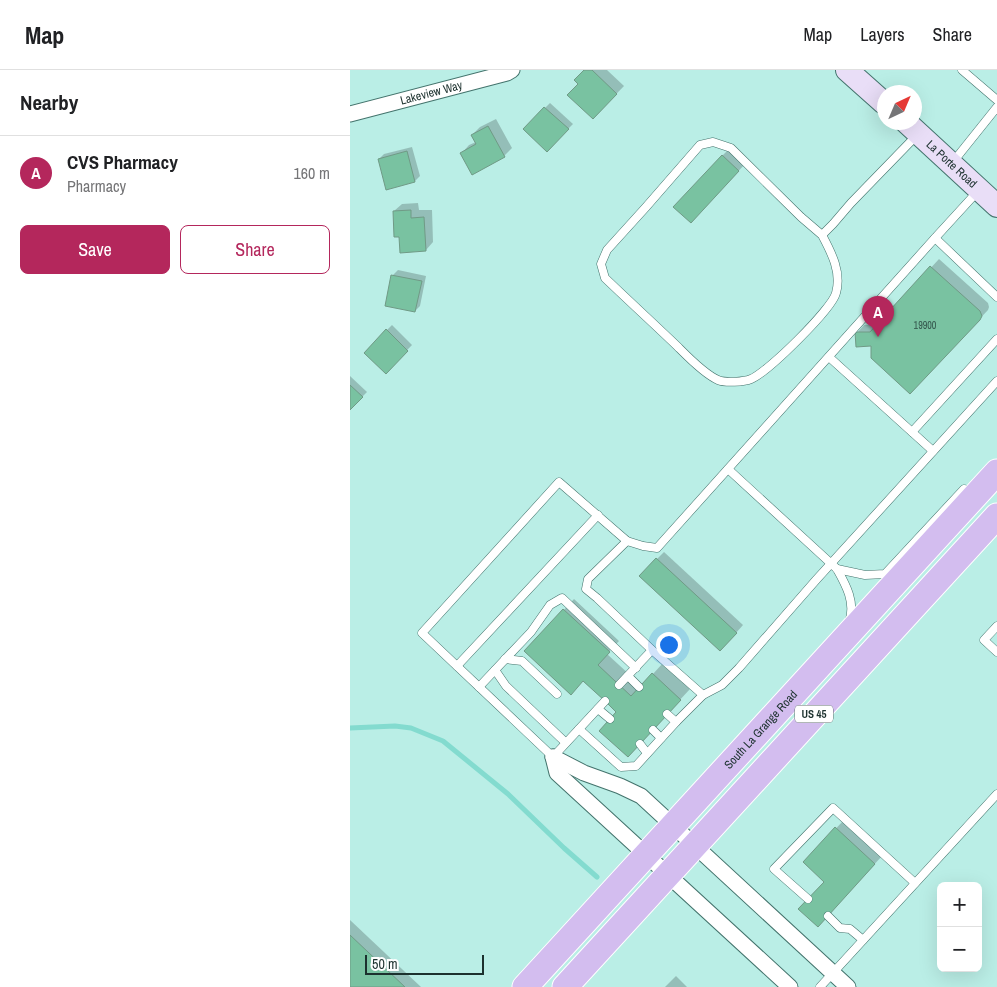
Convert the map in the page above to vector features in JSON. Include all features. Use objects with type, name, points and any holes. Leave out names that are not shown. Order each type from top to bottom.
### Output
[{"type":"main road","name":"South La Grange Road","points":[[524,987],[841,642],[994,472]]},
{"type":"main road","name":"US 45","points":[[565,987],[997,516]]},
{"type":"street","name":"Lakeview Way","points":[[350,114],[512,70]]},
{"type":"street","points":[[847,70],[877,98]]},
{"type":"street","name":"La Porte Road","points":[[914,130],[997,206]]},
{"type":"street","points":[[553,756],[584,773],[620,786],[640,796],[848,987]]},
{"type":"street","points":[[553,756],[557,773],[790,987]]},
{"type":"lane","points":[[962,70],[997,100]]},
{"type":"lane","points":[[951,164],[997,107]]},
{"type":"lane","points":[[822,235],[910,130]]},
{"type":"lane","points":[[713,142],[731,148],[801,217],[822,235],[833,257],[837,277],[836,292],[831,303],[807,330],[768,368],[752,379],[740,382],[718,380],[699,367],[604,278],[601,264],[607,250],[700,145],[713,142]]},
{"type":"lane","points":[[605,701],[553,756],[422,634],[559,482],[628,541],[657,548],[980,190]]},
{"type":"lane","points":[[935,238],[997,297]]},
{"type":"lane","points":[[912,432],[997,339]]},
{"type":"lane","points":[[829,357],[933,451]]},
{"type":"lane","points":[[579,729],[620,767],[636,766],[703,695],[722,685],[739,668],[834,566],[933,451],[997,381]]},
{"type":"lane","points":[[728,469],[834,566],[846,585],[852,614],[841,642]]},
{"type":"lane","points":[[834,566],[865,575],[885,574],[973,480]]},
{"type":"lane","points":[[457,666],[598,515]]},
{"type":"lane","points":[[628,541],[588,579],[586,590],[703,695]]},
{"type":"lane","points":[[479,687],[532,632],[550,605],[562,598],[636,668]]},
{"type":"lane","points":[[997,626],[984,640],[997,652]]},
{"type":"lane","points":[[619,685],[652,650]]},
{"type":"lane","points":[[506,659],[522,661],[557,694]]},
{"type":"lane","points":[[495,670],[506,686],[566,742]]},
{"type":"lane","points":[[628,676],[639,687]]},
{"type":"lane","points":[[598,709],[610,719]]},
{"type":"lane","points":[[667,714],[676,722]]},
{"type":"lane","points":[[653,730],[661,738]]},
{"type":"lane","points":[[640,744],[647,753]]},
{"type":"lane","points":[[820,987],[997,794]]},
{"type":"lane","points":[[808,899],[774,869],[833,808],[915,883]]},
{"type":"lane","points":[[828,916],[840,928],[850,929],[863,940]]},
{"type":"building","points":[[584,70],[592,70],[617,94],[593,119],[567,95],[578,84],[574,80]]},
{"type":"building","points":[[544,107],[569,129],[547,152],[523,129]]},
{"type":"building","points":[[488,126],[505,157],[472,175],[460,153],[476,144],[471,135]]},
{"type":"building","points":[[407,151],[415,182],[386,190],[378,159]]},
{"type":"building","points":[[722,155],[739,171],[691,223],[673,207]]},
{"type":"building","points":[[411,210],[411,218],[424,217],[426,251],[400,253],[399,237],[394,237],[393,211]]},
{"type":"building","points":[[930,266],[980,311],[982,316],[910,394],[871,358],[871,346],[856,347],[855,332],[870,332]]},
{"type":"building","points":[[391,275],[422,281],[415,312],[385,306]]},
{"type":"building","points":[[386,329],[408,351],[386,374],[364,353]]},
{"type":"building","points":[[350,385],[363,397],[350,410]]},
{"type":"building","points":[[656,558],[737,633],[720,651],[639,576]]},
{"type":"building","points":[[563,609],[610,652],[598,665],[631,696],[652,673],[681,700],[628,757],[599,731],[616,712],[583,681],[571,695],[524,651]]},
{"type":"building","points":[[835,827],[875,864],[818,927],[798,909],[824,882],[803,862]]},
{"type":"building","points":[[350,935],[405,987],[350,987]]},
{"type":"waterway","points":[[350,728],[395,726],[411,728],[443,741],[508,794],[597,877]]},
{"type":"place","name":"CVS Pharmacy","points":[[878,337]]}]
